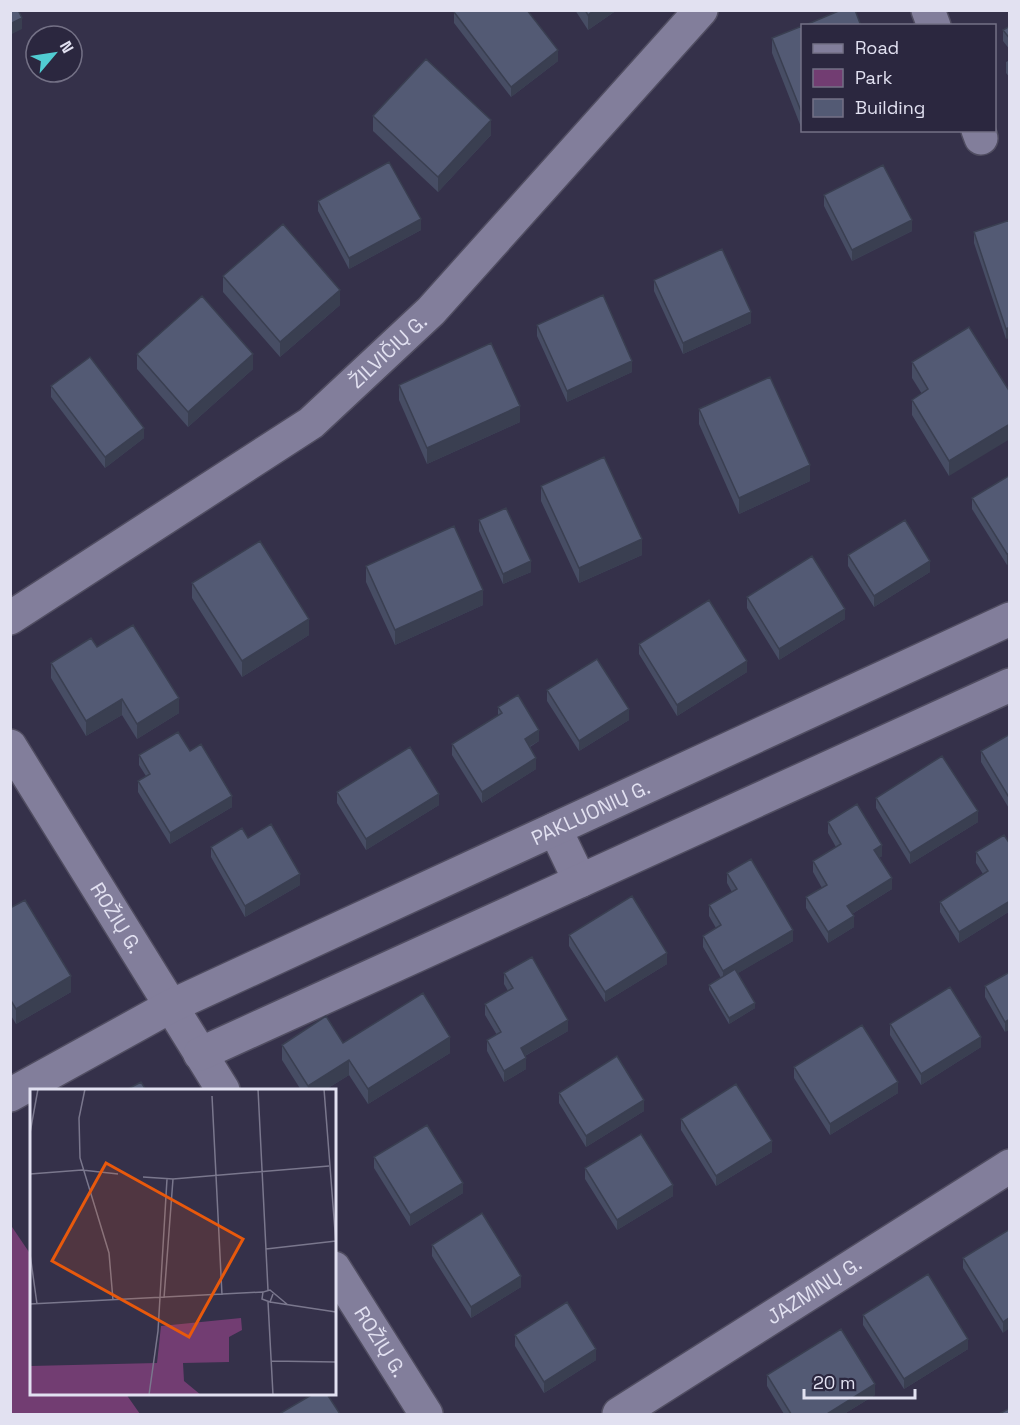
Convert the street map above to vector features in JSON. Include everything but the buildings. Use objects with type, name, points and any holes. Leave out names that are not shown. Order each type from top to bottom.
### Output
[{"type":"street","name":"ŽILVIČIŲ G.","points":[[10,618],[311,423],[431,311],[701,10]]},
{"type":"street","name":"PAKLUONIŲ G.","points":[[10,1095],[171,1006],[1010,619]]},
{"type":"street","points":[[200,1054],[1010,685]]},
{"type":"street","name":"ROŽIŲ G.","points":[[10,746],[222,1089]]},
{"type":"street","points":[[555,829],[580,881]]},
{"type":"street","name":"JAZMINŲ G.","points":[[619,1414],[1010,1166]]},
{"type":"street","name":"ROŽIŲ G.","points":[[336,1272],[426,1414]]},
{"type":"green space","points":[[10,1224],[30,1254],[30,1395],[127,1395],[140,1414],[11,1414]]}]
